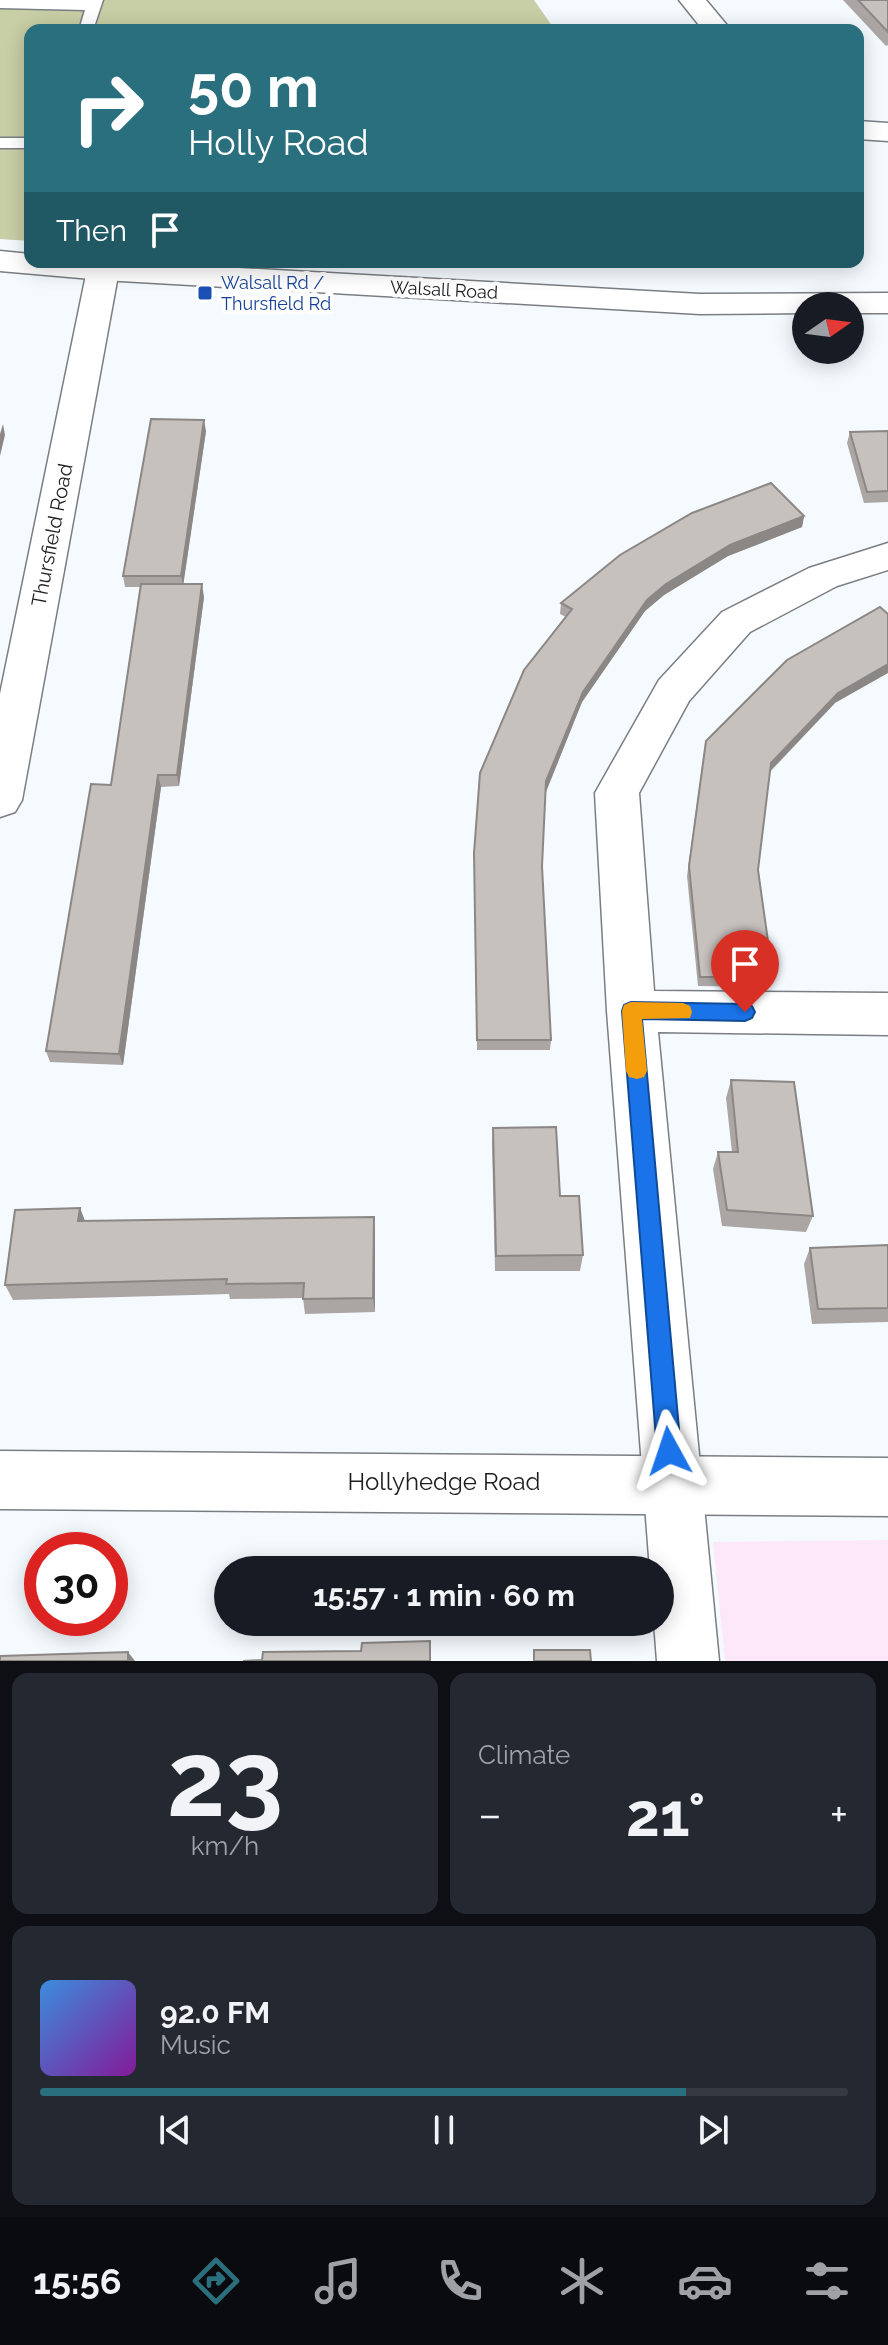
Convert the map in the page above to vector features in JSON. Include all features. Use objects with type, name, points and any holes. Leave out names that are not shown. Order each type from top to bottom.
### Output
[{"type":"street","points":[[692,0],[712,24]]},
{"type":"street","points":[[864,130],[888,132]]},
{"type":"street","name":"Walsall Road","points":[[0,261],[24,263]]},
{"type":"street","name":"Walsall Road","points":[[80,268],[700,304],[888,303]]},
{"type":"street","name":"Thursfield Road","points":[[0,800],[10,705],[103,270]]},
{"type":"street","points":[[688,1661],[631,1011],[617,793],[674,691],[736,622],[823,577],[888,556]]},
{"type":"street","points":[[631,1011],[888,1014]]},
{"type":"street","name":"Hollyhedge Road","points":[[0,1480],[888,1487]]},
{"type":"lane","points":[[0,4],[95,3],[88,24]]},
{"type":"lane","points":[[0,143],[24,143]]},
{"type":"shaded area","points":[[888,1540],[888,1661],[725,1661],[713,1542]]},
{"type":"green space","points":[[0,0],[534,0],[551,24],[24,24],[24,241],[0,239]]},
{"type":"building","points":[[858,0],[888,0],[888,32]]},
{"type":"building","points":[[151,419],[204,420],[181,576],[123,576]]},
{"type":"building","points":[[888,431],[888,491],[867,492],[850,432]]},
{"type":"building","points":[[771,483],[804,516],[730,545],[666,584],[647,600],[583,692],[546,781],[542,866],[551,1040],[477,1040],[474,853],[480,773],[524,670],[572,609],[561,603],[620,555],[692,513]]},
{"type":"building","points":[[141,584],[202,584],[177,775],[158,775],[119,1054],[46,1051],[91,784],[111,785]]},
{"type":"building","points":[[880,607],[888,614],[888,664],[838,693],[771,763],[758,870],[773,977],[700,977],[689,866],[706,741],[787,660]]},
{"type":"building","points":[[731,1080],[794,1082],[813,1216],[727,1210],[718,1152],[738,1152]]},
{"type":"building","points":[[556,1127],[560,1196],[579,1196],[583,1255],[496,1256],[493,1128]]},
{"type":"building","points":[[80,1208],[78,1221],[374,1217],[373,1298],[303,1299],[304,1283],[226,1284],[227,1279],[5,1285],[15,1210]]},
{"type":"building","points":[[888,1245],[888,1308],[818,1309],[810,1248]]},
{"type":"building","points":[[430,1641],[430,1661],[243,1661],[262,1660],[263,1652],[361,1651],[362,1643]]},
{"type":"building","points":[[534,1650],[590,1650],[591,1661],[534,1661]]},
{"type":"building","points":[[128,1652],[128,1661],[0,1661],[0,1656]]},
{"type":"slow traffic","points":[[637,1071],[631,1011],[683,1012]]},
{"type":"place","name":"Walsall Rd / Thursfield Rd","points":[[205,293]]},
{"type":"route","points":[[669,1451],[631,1011],[745,1012]]}]
